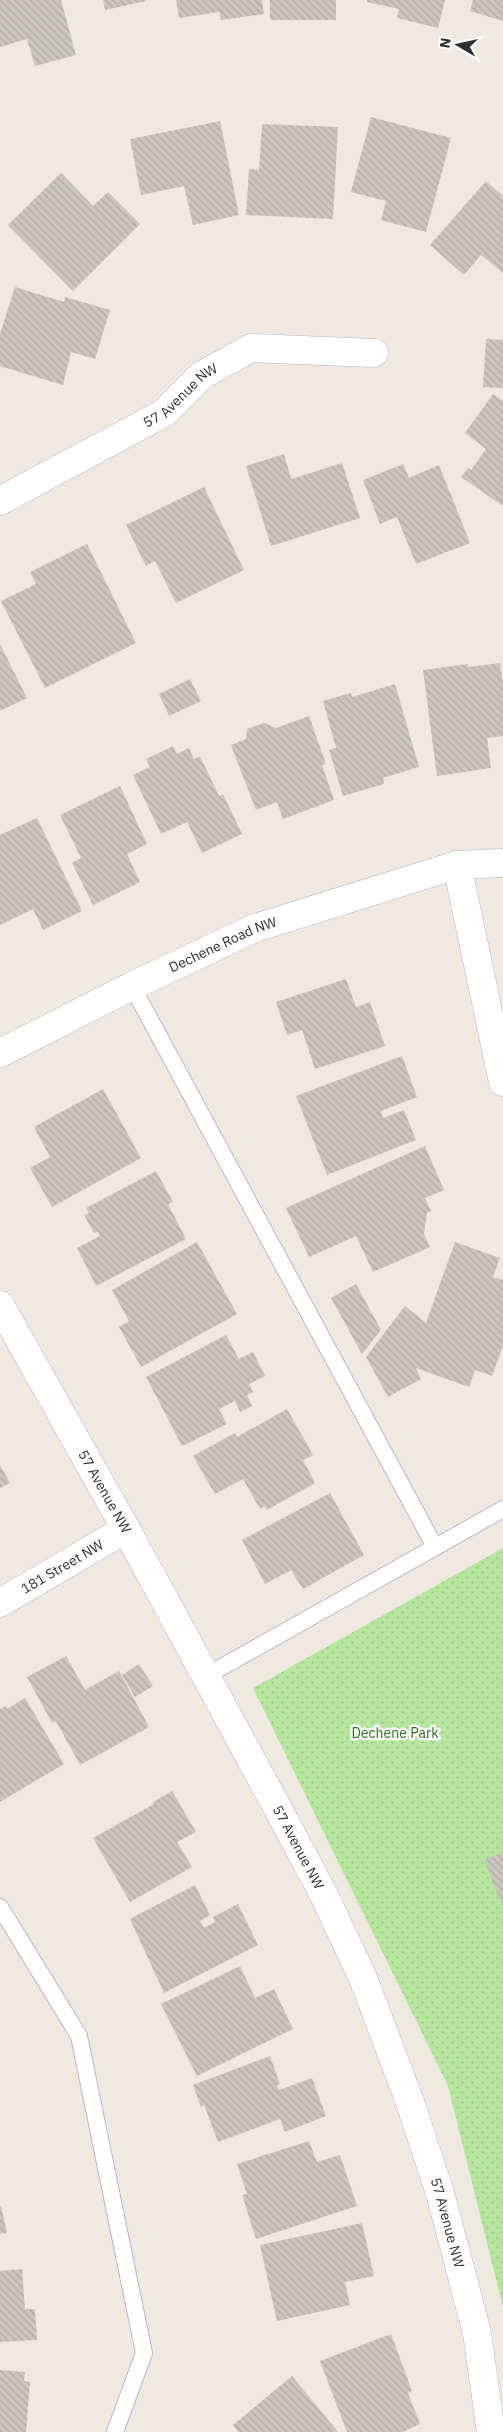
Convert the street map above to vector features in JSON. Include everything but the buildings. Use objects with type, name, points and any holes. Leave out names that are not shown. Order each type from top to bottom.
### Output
[{"type":"street","name":"57 Avenue NW","points":[[0,501],[164,413],[202,375],[251,348],[374,353]]},
{"type":"street","name":"Dechene Road NW","points":[[0,1053],[132,986],[255,928],[457,865],[503,863]]},
{"type":"street","points":[[457,865],[503,1082]]},
{"type":"street","name":"57 Avenue NW","points":[[0,1305],[206,1676],[323,1893],[363,1978],[403,2084],[440,2193],[477,2333],[491,2432]]},
{"type":"street","name":"181 Street NW","points":[[0,1603],[126,1529]]},
{"type":"lane","points":[[132,986],[435,1548]]},
{"type":"lane","points":[[206,1676],[503,1509]]},
{"type":"lane","points":[[0,1907],[79,2036],[144,2352],[115,2432]]},
{"type":"green space","name":"Dechene Park","points":[[503,1548],[503,2307],[448,2086],[253,1688]]}]
